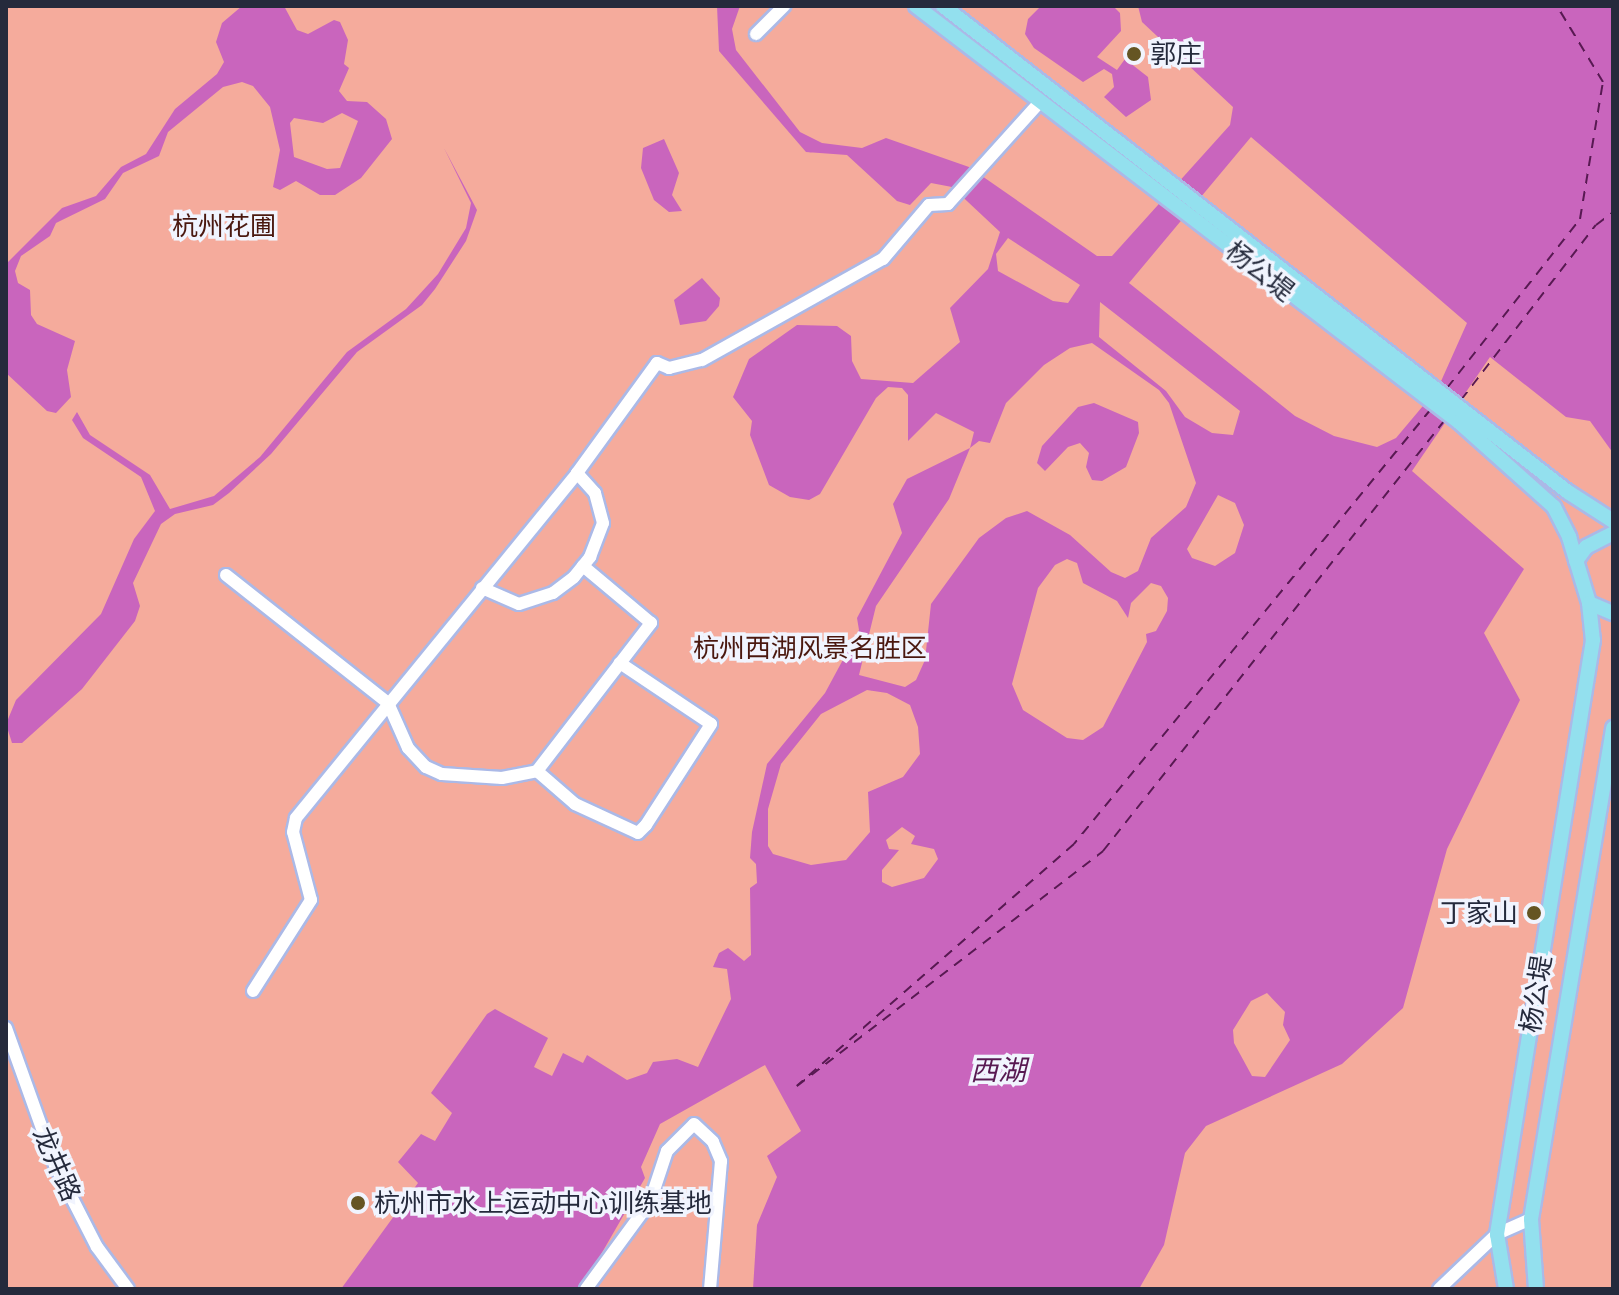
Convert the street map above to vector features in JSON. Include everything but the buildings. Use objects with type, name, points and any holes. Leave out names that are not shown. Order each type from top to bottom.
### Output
[{"type":"main road","name":"杨公堤","points":[[916,6],[1040,102],[1159,185]]},
{"type":"main road","name":"杨公堤","points":[[943,6],[1211,226],[1463,418],[1613,521]]},
{"type":"main road","name":"杨公堤","points":[[1463,418],[1554,507],[1589,603],[1593,640],[1497,1234],[1506,1289]]},
{"type":"main road","points":[[1576,561],[1586,547],[1613,533]]},
{"type":"main road","points":[[1589,603],[1613,613]]},
{"type":"main road","name":"杨公堤","points":[[1536,1289],[1531,1219],[1613,728]]},
{"type":"street","points":[[756,34],[784,6]]},
{"type":"street","points":[[253,991],[311,900],[293,832],[296,818],[577,473],[657,363],[687,365],[712,355],[883,259],[929,205],[948,204],[1040,102]]},
{"type":"street","points":[[482,588],[505,601],[533,602],[553,593],[583,566],[603,523],[595,493],[577,473]]},
{"type":"street","points":[[226,575],[388,703],[408,748],[426,767],[481,778],[537,771],[651,623],[583,566]]},
{"type":"street","points":[[537,771],[575,804],[638,833],[646,825],[711,724],[620,663]]},
{"type":"street","name":"龙井路","points":[[6,1028],[55,1165],[97,1247],[128,1289]]},
{"type":"street","points":[[586,1289],[650,1202],[667,1151],[694,1124],[713,1142],[721,1161],[710,1289]]},
{"type":"street","points":[[1439,1289],[1497,1234],[1531,1219]]},
{"type":"green space","name":"杭州西湖风景名胜区","points":[[6,6],[1613,6],[1613,1289],[6,1289]]},
{"type":"water","points":[[242,6],[284,6],[297,30],[308,34],[334,20],[340,22],[348,40],[344,64],[349,68],[339,91],[347,101],[367,102],[386,119],[392,139],[361,178],[335,195],[320,195],[296,181],[280,190],[273,187],[280,150],[270,107],[253,86],[242,82],[223,87],[168,132],[159,156],[123,173],[105,199],[56,223],[50,236],[21,256],[15,271],[18,283],[30,290],[31,315],[37,324],[75,341],[67,370],[71,397],[56,413],[47,411],[6,373],[6,264],[62,208],[96,196],[121,167],[146,154],[175,109],[217,74],[224,62],[216,42],[222,23]],"holes":[[[342,113],[358,121],[340,168],[327,169],[294,157],[290,123],[294,118],[323,123]]]},
{"type":"water","name":"西湖","points":[[717,6],[740,6],[732,29],[736,50],[800,132],[822,143],[862,148],[886,138],[969,167],[1097,256],[1112,256],[1230,125],[1233,107],[1142,22],[1138,6],[1613,6],[1613,453],[1590,421],[1566,417],[1490,357],[1412,471],[1524,569],[1484,633],[1520,700],[1447,849],[1403,1008],[1342,1064],[1206,1126],[1185,1153],[1164,1245],[1139,1289],[753,1289],[757,1225],[777,1177],[767,1156],[801,1131],[765,1065],[660,1124],[641,1167],[645,1178],[581,1289],[341,1289],[418,1183],[398,1162],[421,1134],[435,1141],[452,1113],[431,1093],[487,1014],[495,1009],[548,1038],[534,1067],[552,1076],[563,1053],[583,1063],[587,1055],[627,1080],[647,1073],[653,1062],[677,1059],[698,1067],[731,999],[727,969],[713,967],[719,953],[728,948],[744,961],[751,955],[750,888],[757,883],[756,864],[750,858],[752,832],[767,764],[825,693],[859,630],[857,618],[902,533],[893,504],[907,479],[970,448],[974,432],[936,413],[908,441],[908,395],[902,388],[888,387],[876,398],[820,494],[809,500],[790,497],[769,485],[750,435],[752,421],[733,397],[749,359],[797,325],[837,326],[851,336],[852,361],[861,379],[913,383],[960,342],[950,308],[988,269],[1000,232],[952,187],[931,183],[910,205],[897,201],[847,155],[806,152],[719,51]],"holes":[[[1251,137],[1467,323],[1438,388],[1396,438],[1377,447],[1334,436],[1295,416],[1129,283]],[[1008,238],[1080,285],[1068,303],[1053,301],[998,271],[996,254]],[[1100,302],[1240,411],[1233,435],[1212,433],[1185,417],[1166,391],[1099,337]],[[1092,343],[1159,390],[1169,403],[1196,483],[1186,507],[1151,538],[1138,571],[1125,578],[1111,572],[1070,535],[1027,511],[1006,518],[979,538],[931,604],[925,660],[916,680],[905,687],[859,675],[876,606],[949,499],[970,448],[979,441],[990,443],[1006,403],[1044,365],[1070,348]],[[1218,495],[1235,503],[1244,525],[1235,553],[1215,566],[1192,558],[1187,549]],[[1067,559],[1077,563],[1083,583],[1117,601],[1128,618],[1131,603],[1151,583],[1161,586],[1168,598],[1167,611],[1156,631],[1146,634],[1147,642],[1103,727],[1083,740],[1067,738],[1023,710],[1012,684],[1038,588],[1055,565]],[[867,690],[887,693],[910,705],[918,727],[920,754],[903,777],[868,792],[870,832],[846,860],[811,865],[773,854],[768,846],[768,809],[781,764],[821,714]],[[902,827],[915,836],[911,844],[934,849],[938,859],[924,878],[892,887],[882,882],[882,870],[899,850],[889,849],[886,840]],[[1267,993],[1285,1012],[1283,1025],[1290,1040],[1265,1077],[1252,1076],[1234,1043],[1233,1030],[1251,1001]]]},
{"type":"water","points":[[1041,6],[1113,6],[1120,13],[1121,31],[1097,57],[1117,70],[1125,59],[1148,77],[1151,100],[1126,117],[1104,97],[1114,87],[1112,74],[1104,69],[1083,82],[1034,48],[1025,34],[1028,19]]},
{"type":"water","points":[[664,139],[679,173],[672,195],[682,211],[669,212],[654,200],[641,168],[643,148]]},
{"type":"water","points":[[444,148],[477,210],[466,241],[435,289],[422,305],[357,352],[271,454],[229,493],[213,505],[175,514],[161,524],[133,583],[140,606],[135,621],[82,689],[22,743],[12,743],[6,724],[16,700],[101,614],[134,539],[155,511],[141,477],[83,438],[72,420],[77,412],[90,435],[150,475],[170,509],[214,496],[260,457],[347,352],[406,309],[438,274],[466,228],[471,203]]},
{"type":"water","points":[[702,278],[720,298],[719,306],[706,321],[680,325],[674,300]]},
{"type":"water","points":[[1094,403],[1138,422],[1139,433],[1126,467],[1102,481],[1092,480],[1086,467],[1089,453],[1080,443],[1068,447],[1045,471],[1037,463],[1042,446],[1078,407]]},
{"type":"ferry route","points":[[1447,388],[1580,219],[1603,82],[1557,6]]},
{"type":"ferry route","points":[[1461,400],[1596,225],[1613,212]]},
{"type":"ferry route","points":[[1431,409],[1074,844],[797,1086],[1103,851],[1444,421]]},
{"type":"place","name":"郭庄","points":[[1134,54]]},
{"type":"place","name":"丁家山","points":[[1534,913]]},
{"type":"place","name":"杭州市水上运动中心训练基地","points":[[358,1203]]},
{"type":"park label","name":"杭州花圃","points":[[224,226]]}]
